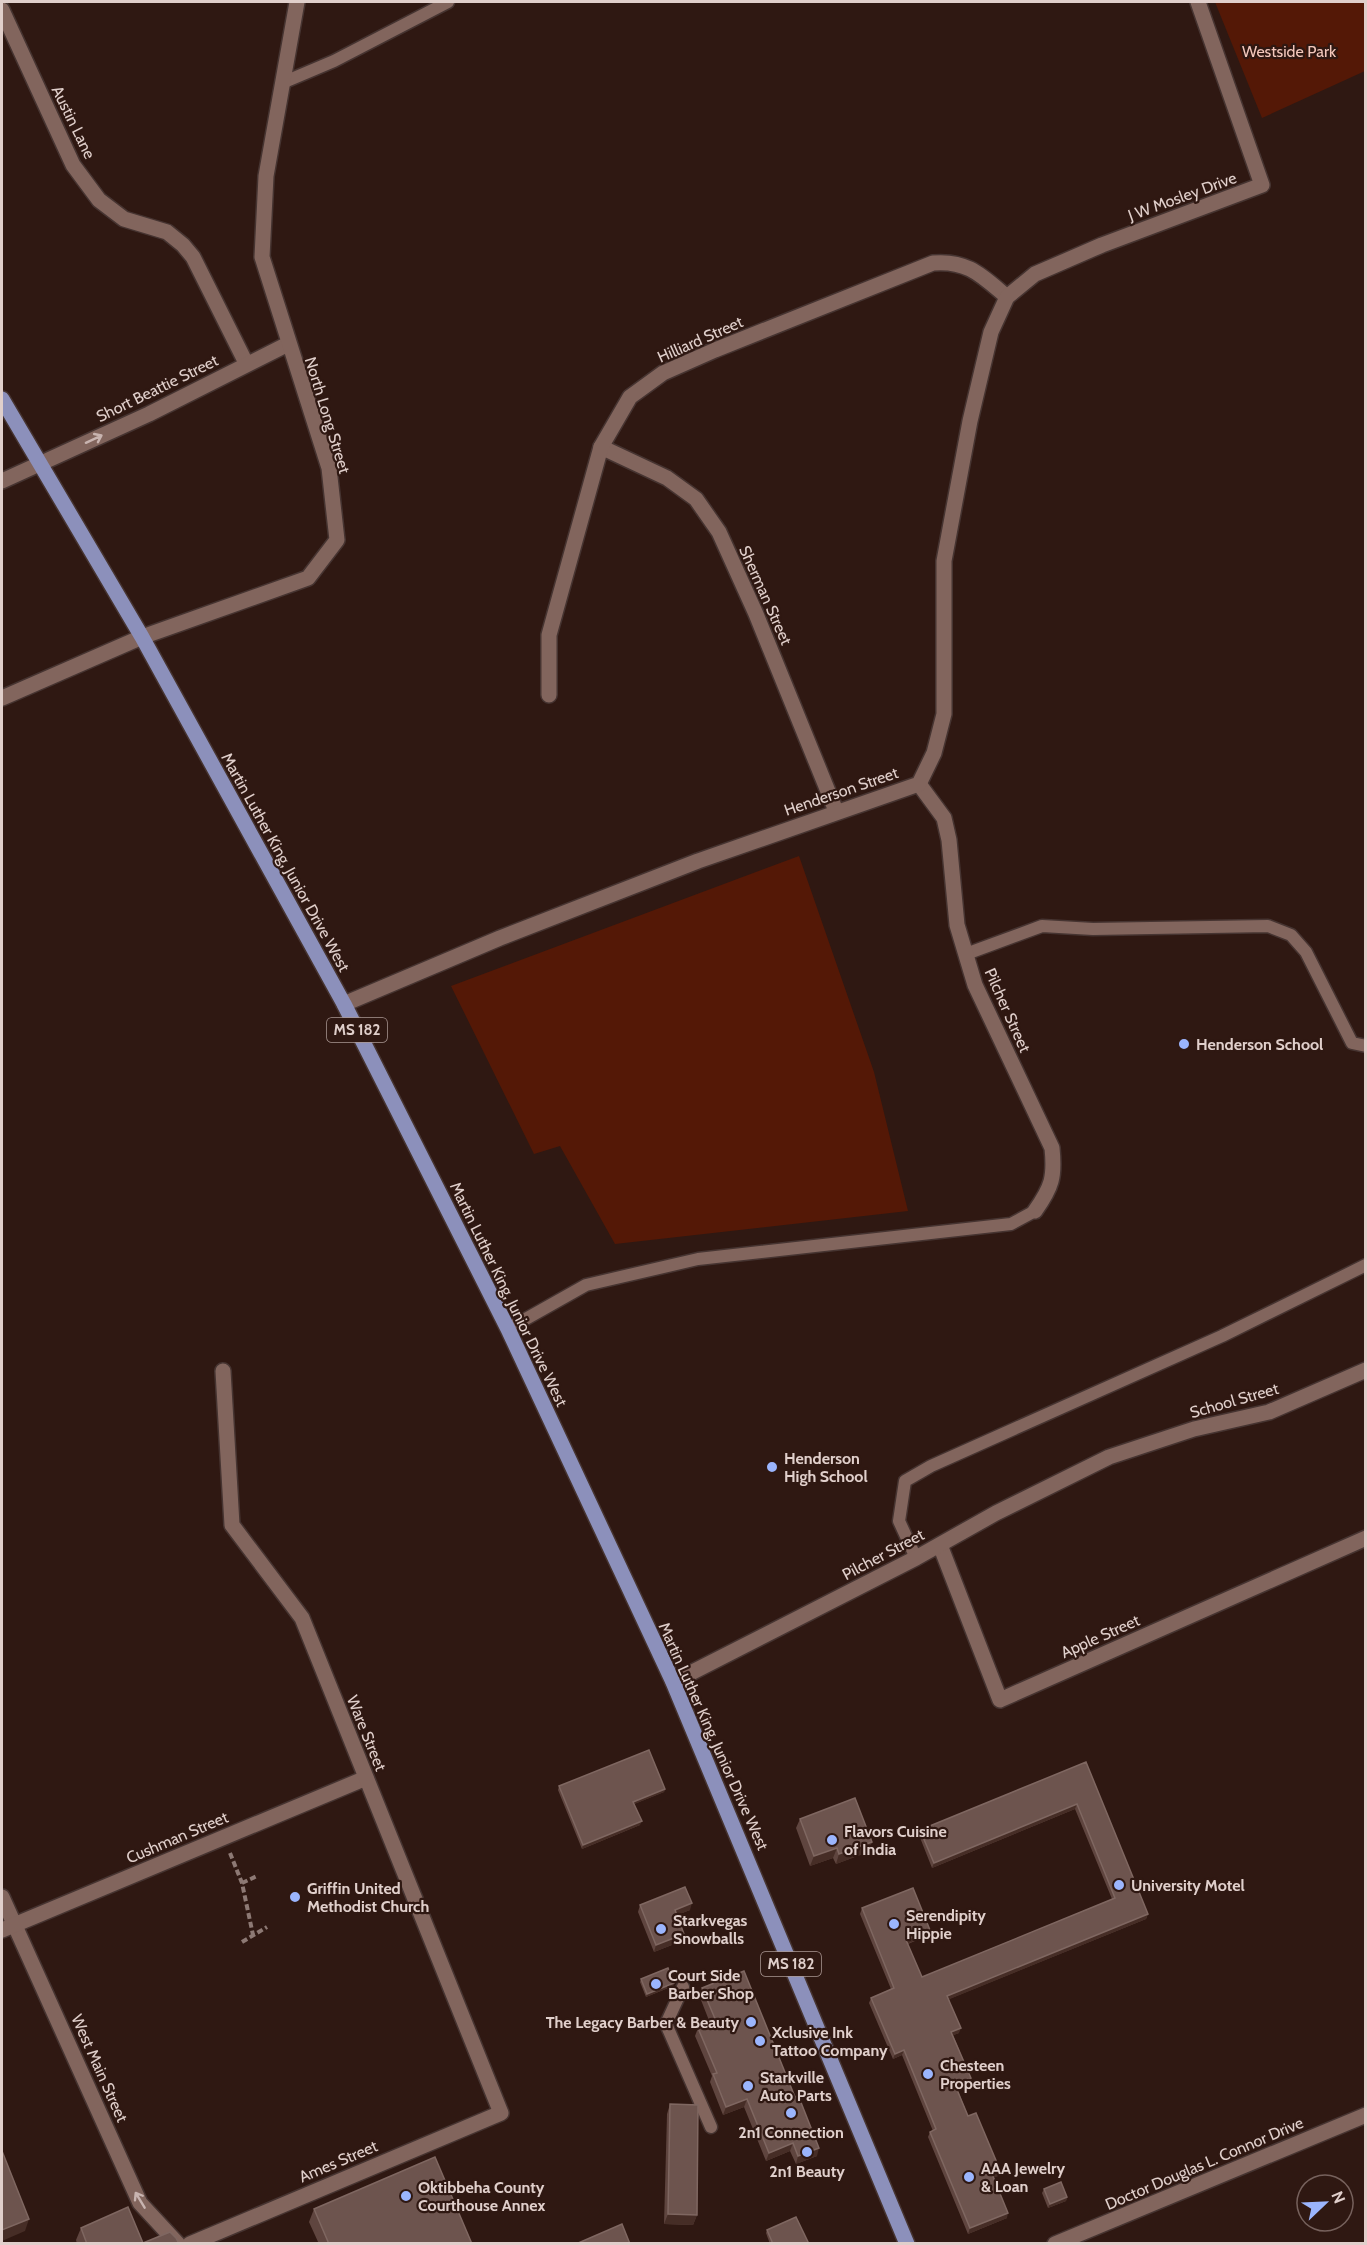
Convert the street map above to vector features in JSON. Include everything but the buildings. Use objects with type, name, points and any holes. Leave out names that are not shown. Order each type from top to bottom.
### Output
[{"type":"main road","name":"Martin Luther King, Junior Drive West","points":[[2,399],[142,637],[344,1004],[508,1329],[673,1682],[907,2244]]},
{"type":"street","name":"North Long Street","points":[[2,698],[142,637],[308,578],[337,540],[329,468],[262,257],[266,176],[297,2]]},
{"type":"street","name":"J W Mosley Drive","points":[[1007,297],[1035,274],[1102,245],[1262,185],[1198,2]]},
{"type":"street","name":"Austin Lane","points":[[2,10],[73,165],[99,200],[124,219],[167,232],[183,244],[194,257],[246,363]]},
{"type":"street","name":"Hilliard Street","points":[[549,695],[549,635],[601,447],[630,397],[663,373],[933,263],[951,262],[976,271],[1007,297]]},
{"type":"street","name":"Henderson Street","points":[[344,1004],[500,938],[836,811],[919,784],[934,753],[944,714],[944,561],[970,421],[991,332],[1007,297]]},
{"type":"street","name":"Short Beattie Street","points":[[2,481],[149,414],[246,363],[288,344]]},
{"type":"street","name":"Sherman Street","points":[[601,447],[667,478],[696,499],[719,532],[756,614],[836,811]]},
{"type":"street","name":"Pilcher Street","points":[[919,784],[944,819],[949,840],[957,925],[975,985],[1052,1148],[1054,1174],[1047,1194],[1035,1211]]},
{"type":"street","name":"School Street","points":[[1109,1457],[1194,1429],[1269,1412],[1365,1370]]},
{"type":"street","name":"Ware Street","points":[[223,1371],[232,1526],[302,1618],[501,2113]]},
{"type":"street","name":"Pilcher Street","points":[[673,1682],[916,1558],[996,1513],[1109,1457]]},
{"type":"street","name":"Apple Street","points":[[940,1545],[1000,1700],[1365,1538]]},
{"type":"street","name":"Cushman Street","points":[[8,1927],[366,1778]]},
{"type":"street","name":"West Main Street","points":[[2,1897],[8,1927],[66,2035],[140,2203],[178,2244]]},
{"type":"street","name":"Ames Street","points":[[190,2244],[501,2113]]},
{"type":"street","name":"Doctor Douglas L. Connor Drive","points":[[1055,2244],[1365,2115]]},
{"type":"lane","points":[[282,83],[334,61],[448,2]]},
{"type":"lane","points":[[966,954],[1042,926],[1093,929],[1268,926],[1291,935],[1306,952],[1352,1043],[1365,1046]]},
{"type":"lane","points":[[508,1329],[586,1285],[698,1258],[1011,1224],[1035,1211]]},
{"type":"lane","points":[[916,1558],[899,1521],[905,1481],[931,1466],[1222,1336],[1365,1265]]},
{"type":"lane","points":[[683,1987],[666,2024],[711,2127]]},
{"type":"path","points":[[224,1837],[242,1883],[253,1935]]},
{"type":"path","points":[[242,1883],[256,1876]]},
{"type":"path","points":[[242,1942],[267,1927]]},
{"type":"green space","name":"Westside Park","points":[[1215,2],[1365,2],[1365,71],[1262,118]]},
{"type":"green space","points":[[799,856],[874,1072],[908,1211],[615,1244],[560,1146],[534,1154],[451,986]]},
{"type":"place","name":"Henderson School","points":[[1184,1044]]},
{"type":"place","name":"Henderson High School","points":[[772,1467]]},
{"type":"place","name":"Flavors Cuisine of India","points":[[832,1840]]},
{"type":"place","name":"University Motel","points":[[1119,1885]]},
{"type":"place","name":"Griffin United Methodist Church","points":[[295,1897]]},
{"type":"place","name":"Serendipity Hippie","points":[[894,1924]]},
{"type":"place","name":"Starkvegas Snowballs","points":[[661,1929]]},
{"type":"place","name":"Court Side Barber Shop","points":[[656,1984]]},
{"type":"place","name":"The Legacy Barber & Beauty","points":[[751,2022]]},
{"type":"place","name":"Xclusive Ink Tattoo Company","points":[[760,2041]]},
{"type":"place","name":"Chesteen Properties","points":[[928,2074]]},
{"type":"place","name":"Starkville Auto Parts","points":[[748,2086]]},
{"type":"place","name":"2n1 Connection","points":[[791,2113]]},
{"type":"place","name":"2n1 Beauty","points":[[807,2152]]},
{"type":"place","name":"AAA Jewelry & Loan","points":[[969,2177]]},
{"type":"place","name":"Oktibbeha County Courthouse Annex","points":[[406,2196]]}]
